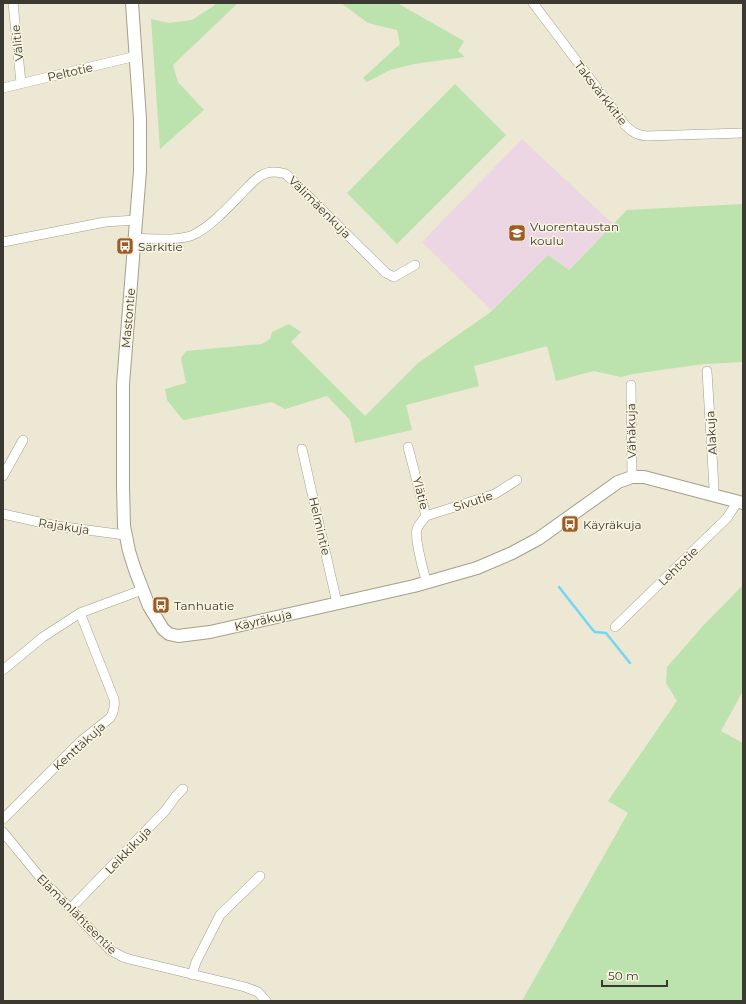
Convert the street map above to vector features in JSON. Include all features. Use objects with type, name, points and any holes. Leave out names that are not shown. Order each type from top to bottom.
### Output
[{"type":"street","name":"Välitie","points":[[13,3],[21,83]]},
{"type":"street","name":"Mastontie","points":[[132,3],[140,119],[140,171],[123,384],[123,487],[125,535],[142,590],[160,626]]},
{"type":"street","name":"Taksvärkkitie","points":[[532,3],[625,125],[638,135],[743,133]]},
{"type":"street","name":"Peltotie","points":[[3,88],[136,56]]},
{"type":"street","name":"Välimäenkuja","points":[[135,238],[166,239],[187,237],[192,235],[212,221],[261,176],[269,173],[281,172],[286,174],[386,273],[394,277],[415,265]]},
{"type":"street","points":[[3,242],[105,222],[136,220]]},
{"type":"street","name":"Alakuja","points":[[707,371],[714,488],[713,494]]},
{"type":"street","name":"Vähäkuja","points":[[631,385],[632,477]]},
{"type":"street","points":[[3,476],[23,440]]},
{"type":"street","name":"Ylätie","points":[[408,447],[426,516],[419,525],[416,534],[427,583]]},
{"type":"street","name":"Helmintie","points":[[302,449],[337,603]]},
{"type":"street","name":"Käyräkuja","points":[[160,626],[174,636],[188,636],[427,583],[477,568],[525,547],[550,532],[618,482],[632,477],[644,477],[740,502]]},
{"type":"street","name":"Sivutie","points":[[426,516],[495,494],[517,480]]},
{"type":"street","name":"Lehtotie","points":[[615,627],[727,518],[740,502]]},
{"type":"street","name":"Rajakuja","points":[[3,514],[57,526],[125,535]]},
{"type":"street","points":[[3,670],[43,637],[80,613],[142,590]]},
{"type":"street","name":"Kenttäkuja","points":[[3,820],[81,741],[113,714],[114,699],[80,613]]},
{"type":"street","name":"Leikkikuja","points":[[71,908],[161,816],[183,789]]},
{"type":"street","name":"Elämänlähteentie","points":[[3,832],[39,876],[110,950],[123,957],[254,991],[262,995],[266,1001]]},
{"type":"street","points":[[192,975],[196,962],[220,915],[260,876]]},
{"type":"shaded area","name":"Vuorentaustan koulu","points":[[522,139],[613,224],[568,270],[548,255],[492,311],[422,242]]},
{"type":"green space","points":[[215,3],[238,3],[173,65],[178,82],[204,110],[160,149],[151,19],[169,23],[192,20],[215,5]]},
{"type":"green space","points":[[341,3],[397,3],[464,41],[458,51],[465,57],[414,64],[390,70],[367,82],[363,78],[400,44],[397,30],[368,23]]},
{"type":"green space","points":[[455,84],[506,135],[397,244],[347,193]]},
{"type":"green space","points":[[743,204],[743,362],[704,364],[632,374],[621,377],[594,371],[556,381],[547,346],[474,366],[479,386],[406,405],[412,430],[355,443],[350,420],[327,396],[285,409],[272,402],[183,420],[167,400],[165,389],[186,383],[181,358],[186,351],[262,344],[270,339],[272,332],[289,324],[301,332],[291,342],[365,416],[418,363],[492,311],[548,255],[569,270],[627,210]]},
{"type":"green space","points":[[743,585],[743,691],[721,731],[743,743],[743,1001],[522,1001],[628,813],[608,801],[677,701],[666,683],[667,667],[702,627]]},
{"type":"waterway","points":[[559,587],[592,629],[595,632],[606,633],[630,663]]},
{"type":"place","name":"Vuorentaustan koulu","points":[[517,233]]},
{"type":"place","name":"Särkitie","points":[[125,246]]},
{"type":"place","name":"Käyräkuja","points":[[570,524]]},
{"type":"place","name":"Tanhuatie","points":[[161,605]]}]
